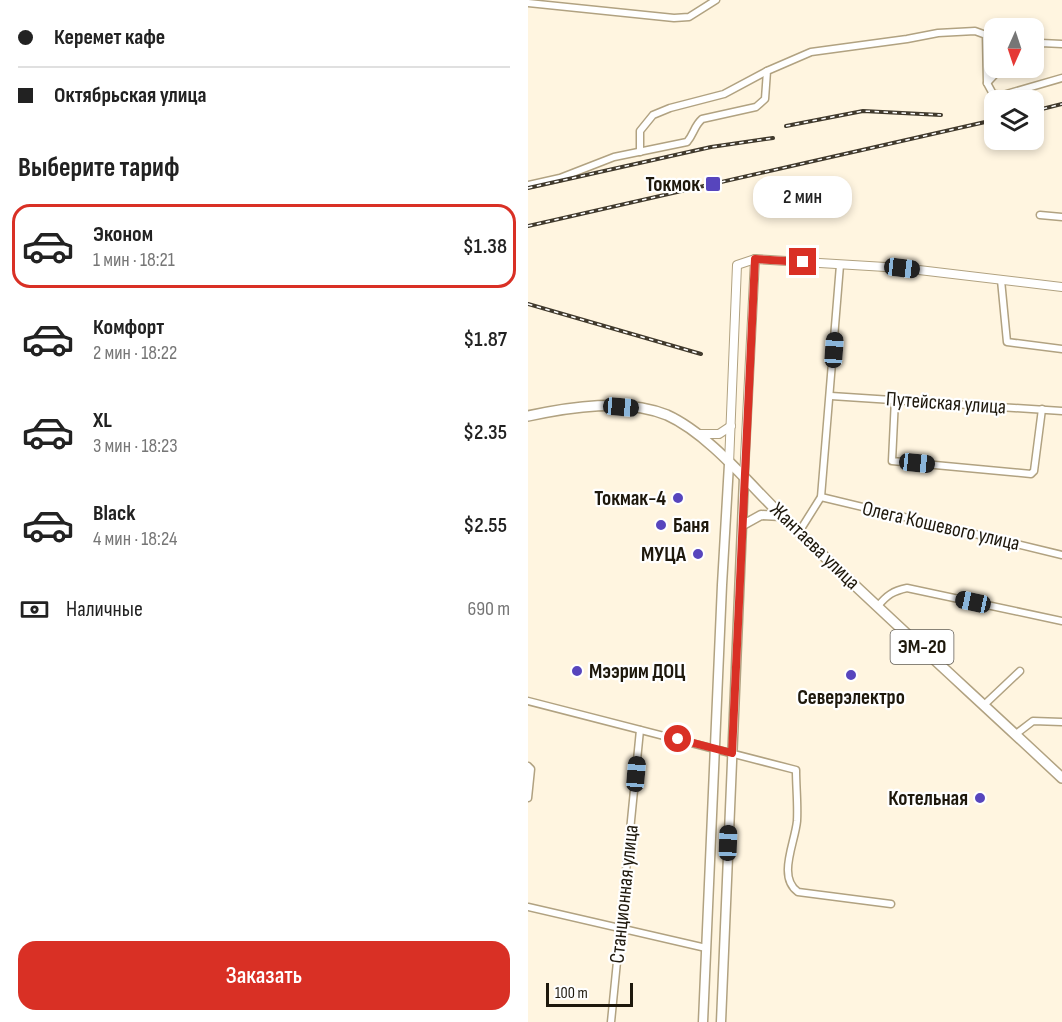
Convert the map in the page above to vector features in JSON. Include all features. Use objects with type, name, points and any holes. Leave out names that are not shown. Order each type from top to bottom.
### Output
[{"type":"main road","name":"Жантаева улица","points":[[528,416],[598,404],[636,408],[667,415],[698,434],[782,516],[1062,778]]},
{"type":"main road","points":[[703,1022],[729,464]]},
{"type":"main road","points":[[721,1022],[744,478]]},
{"type":"main road","points":[[743,525],[761,515],[782,516]]},
{"type":"street","points":[[528,3],[674,18],[689,17],[716,0]]},
{"type":"street","points":[[640,152],[640,131],[653,115],[670,108],[724,94],[751,78],[811,52],[938,33],[975,31],[986,35],[987,83],[993,94],[1003,95],[1062,78]]},
{"type":"street","points":[[1044,43],[1062,44]]},
{"type":"street","points":[[528,185],[560,178],[614,157],[687,142],[696,124],[702,119],[756,107],[765,99],[767,71]]},
{"type":"street","points":[[987,83],[991,78]]},
{"type":"street","points":[[1040,215],[1062,217]]},
{"type":"street","points":[[744,478],[755,259]]},
{"type":"street","points":[[729,464],[737,265],[755,259],[902,268],[1062,287]]},
{"type":"street","points":[[799,532],[821,497],[840,265]]},
{"type":"street","points":[[1001,280],[1007,342],[1062,349]]},
{"type":"street","name":"Путейская улица","points":[[831,396],[1062,411]]},
{"type":"street","points":[[895,399],[892,460],[1031,474],[1034,471],[1042,409]]},
{"type":"street","points":[[698,434],[719,434],[731,426]]},
{"type":"street","name":"Олега Кошевого улица","points":[[821,497],[1062,555]]},
{"type":"street","points":[[878,606],[887,595],[907,588],[1062,621]]},
{"type":"street","points":[[984,705],[1020,671]]},
{"type":"street","points":[[528,701],[796,770],[797,822],[788,873],[793,888],[798,892],[891,904]]},
{"type":"street","points":[[1016,734],[1033,721],[1062,722]]},
{"type":"street","name":"Станционная улица","points":[[611,1022],[640,730]]},
{"type":"street","points":[[528,766],[531,769],[528,798]]},
{"type":"street","points":[[528,907],[706,948]]},
{"type":"railway","points":[[1044,108],[1062,104]]},
{"type":"railway","points":[[786,126],[863,111],[941,115]]},
{"type":"railway","points":[[528,226],[984,122]]},
{"type":"railway","points":[[528,188],[711,147],[773,138]]},
{"type":"railway","points":[[528,304],[701,354]]},
{"type":"place","name":"Токмок","points":[[713,184]]},
{"type":"place","name":"Токмак-4","points":[[678,498]]},
{"type":"place","name":"Баня","points":[[661,525]]},
{"type":"place","name":"МУЦА","points":[[698,554]]},
{"type":"place","name":"Мээрим ДОЦ","points":[[577,671]]},
{"type":"place","name":"Северэлектро","points":[[851,675]]},
{"type":"place","name":"Котельная","points":[[980,798]]},
{"type":"route","points":[[678,739],[732,753],[755,259],[803,262]]}]
